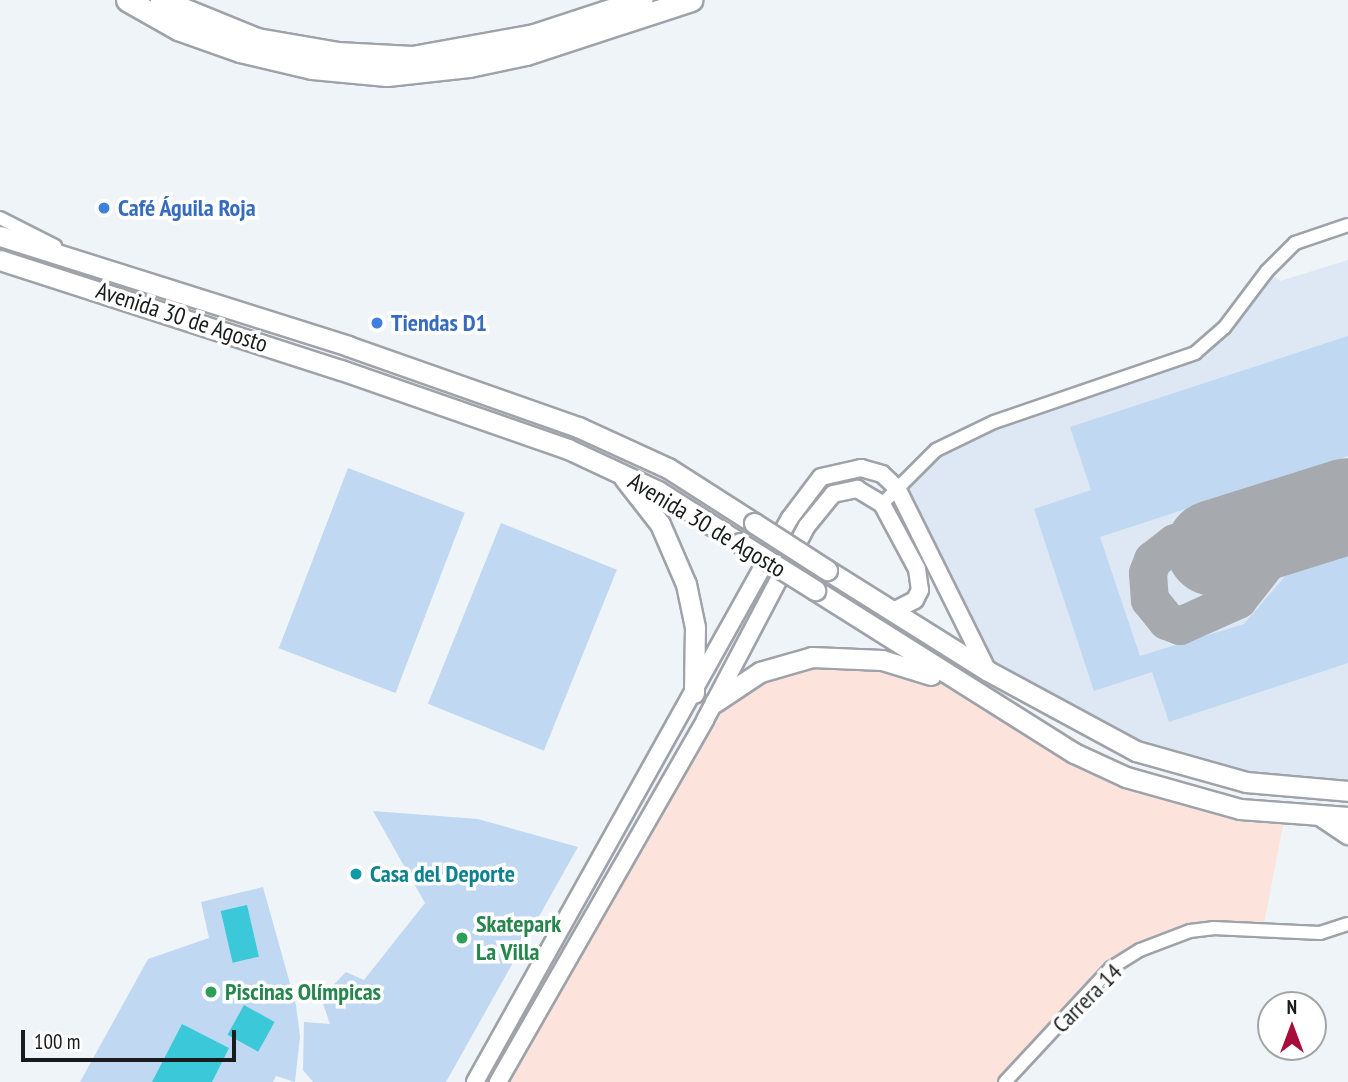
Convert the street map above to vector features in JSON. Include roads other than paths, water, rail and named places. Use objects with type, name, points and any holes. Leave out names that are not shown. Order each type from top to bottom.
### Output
[{"type":"highway","points":[[127,0],[178,29],[240,51],[312,68],[387,75],[457,68],[526,54],[691,0]]},
{"type":"highway","points":[[161,0],[257,39],[337,53],[412,57],[534,35],[641,0]]},
{"type":"main road","name":"Avenida 30 de Agosto","points":[[0,236],[80,258],[578,426],[668,468],[885,608],[1087,728],[1173,764],[1246,782],[1348,791]]},
{"type":"main road","name":"Avenida 30 de Agosto","points":[[0,260],[341,370],[568,449],[619,472],[658,491],[1073,753],[1166,791],[1240,809],[1348,817]]},
{"type":"main road","points":[[619,472],[660,524],[679,564],[695,627],[694,693]]},
{"type":"main road","points":[[715,702],[784,662],[845,656],[911,668],[977,694]]},
{"type":"street","points":[[0,218],[80,258]]},
{"type":"street","points":[[882,504],[936,450],[1046,401],[1195,352],[1224,328],[1267,271],[1295,243],[1348,225]]},
{"type":"street","points":[[475,1082],[806,491],[821,477],[861,468],[882,474],[897,488],[988,671]]},
{"type":"street","points":[[498,1082],[715,702],[820,506],[833,494],[858,489],[882,504],[920,580],[920,590],[906,607],[885,608]]},
{"type":"street","points":[[1318,816],[1348,836]]},
{"type":"street","name":"Carrera 14","points":[[1005,1082],[1111,968],[1140,950],[1190,931],[1213,928],[1320,933],[1348,925]]},
{"type":"water","points":[[247,905],[259,957],[233,963],[221,911]]},
{"type":"water","points":[[244,1005],[275,1022],[258,1052],[228,1035]]},
{"type":"water","points":[[182,1024],[229,1048],[212,1082],[152,1082]]},
{"type":"place","name":"Café Águila Roja","points":[[104,208]]},
{"type":"place","name":"Tiendas D1","points":[[377,323]]},
{"type":"place","name":"Casa del Deporte","points":[[356,874]]},
{"type":"place","name":"Skatepark La Villa","points":[[462,938]]},
{"type":"place","name":"Piscinas Olímpicas","points":[[211,992]]}]
